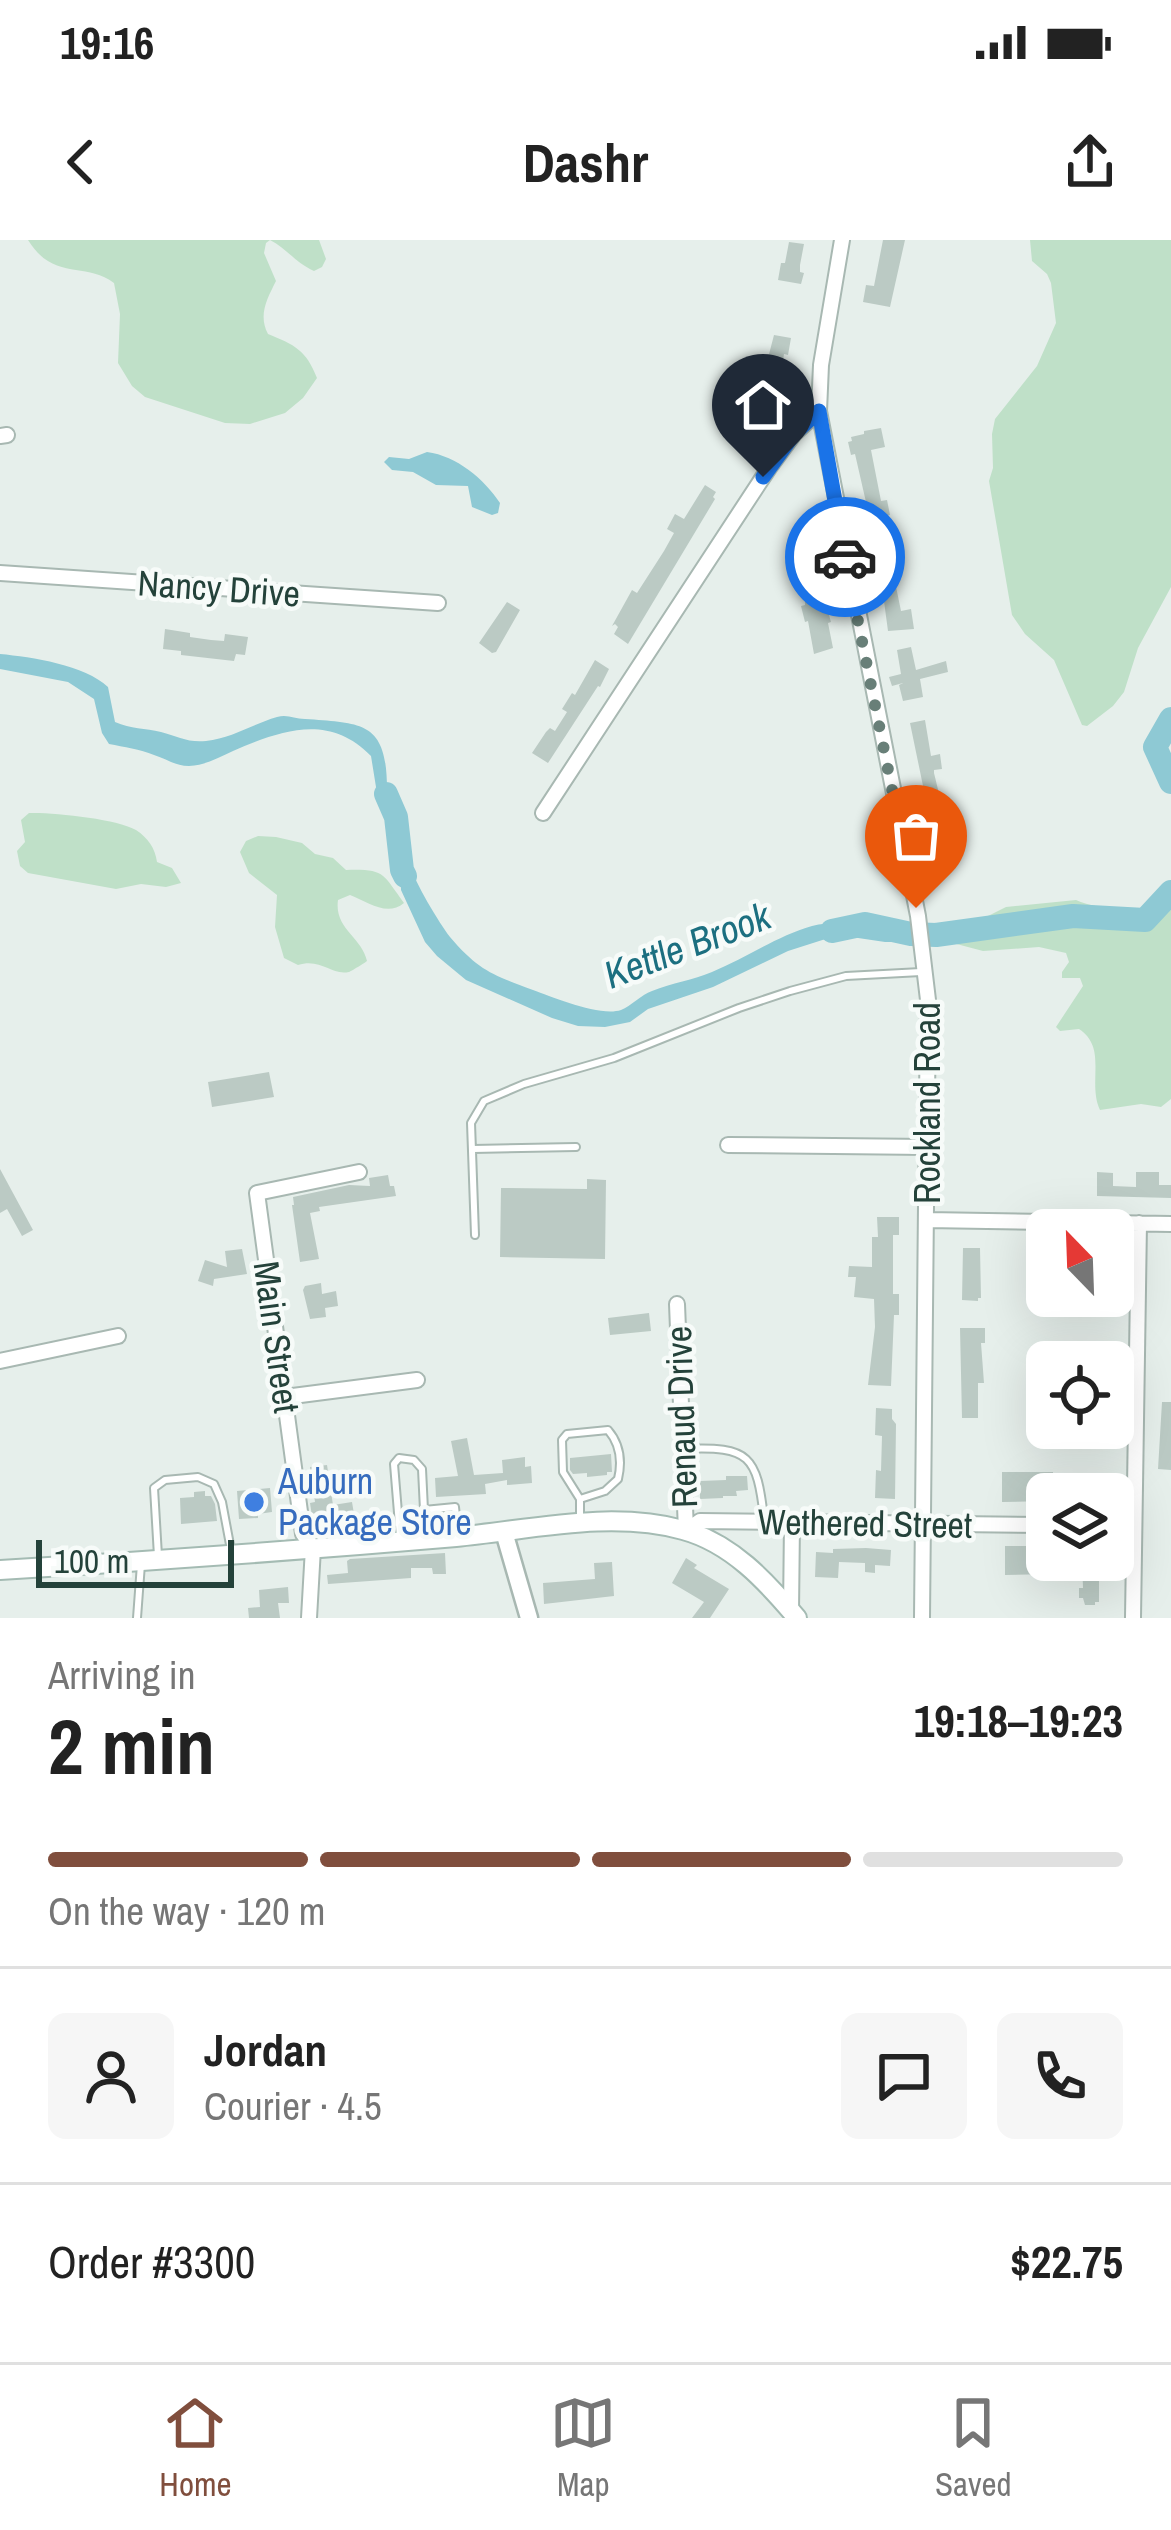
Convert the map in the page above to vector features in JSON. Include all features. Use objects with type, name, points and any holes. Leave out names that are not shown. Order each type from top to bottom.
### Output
[{"type":"main road","points":[[0,1570],[634,1522],[686,1531],[735,1556],[794,1615]]},
{"type":"street","name":"Rockland Road","points":[[842,240],[821,365],[819,411],[926,972],[922,1618]]},
{"type":"street","points":[[543,813],[781,450],[819,411]]},
{"type":"street","name":"Nancy Drive","points":[[0,573],[438,603]]},
{"type":"street","points":[[728,1145],[928,1147]]},
{"type":"street","name":"Main Street","points":[[311,1617],[313,1548],[303,1534],[257,1193],[359,1172]]},
{"type":"street","points":[[927,1220],[1171,1224]]},
{"type":"street","points":[[1134,1526],[1139,1223]]},
{"type":"street","name":"Renaud Drive","points":[[677,1304],[686,1531]]},
{"type":"street","points":[[0,1361],[118,1336]]},
{"type":"street","points":[[285,1397],[417,1380]]},
{"type":"street","name":"Wethered Street","points":[[686,1531],[700,1521],[1026,1525]]},
{"type":"street","points":[[792,1522],[794,1615]]},
{"type":"street","points":[[504,1532],[529,1618]]},
{"type":"street","points":[[1133,1581],[1133,1618]]},
{"type":"lane","points":[[475,1235],[472,1123],[484,1101],[790,991],[846,976],[926,972]]},
{"type":"lane","points":[[473,1149],[577,1147]]},
{"type":"lane","points":[[580,1498],[605,1491],[618,1479],[620,1457],[608,1430],[568,1433],[562,1440],[563,1472],[580,1498],[580,1524]]},
{"type":"lane","points":[[684,1449],[710,1448],[750,1460],[758,1474],[765,1522]]},
{"type":"lane","points":[[401,1541],[394,1464],[399,1458],[414,1460],[422,1469],[427,1539]]},
{"type":"lane","points":[[137,1618],[150,1560],[154,1488],[165,1480],[208,1479],[219,1492],[232,1554]]},
{"type":"lane","points":[[424,1510],[455,1507],[458,1537]]},
{"type":"green space","points":[[28,240],[270,240],[264,253],[276,281],[265,307],[265,327],[268,334],[304,355],[317,378],[285,413],[250,424],[225,423],[145,397],[118,363],[120,314],[114,283],[48,261]]},
{"type":"green space","points":[[270,240],[319,240],[326,259],[314,271]]},
{"type":"green space","points":[[1030,240],[1171,240],[1171,587],[1138,648],[1124,692],[1087,726],[1082,725],[1054,660],[1012,615],[989,481],[995,419],[1037,366],[1056,323],[1051,283],[1032,261]]},
{"type":"green space","points":[[29,813],[100,820],[136,830],[150,844],[157,862],[172,868],[181,883],[116,889],[28,873],[20,866],[17,851],[25,842],[21,820]]},
{"type":"green space","points":[[258,836],[302,843],[346,870],[376,872],[386,879],[404,903],[398,907],[377,907],[350,895],[338,900],[340,918],[367,961],[343,973],[284,958],[275,927],[277,895],[249,873],[240,852],[246,841]]},
{"type":"green space","points":[[1171,891],[1171,1099],[1161,1107],[1141,1104],[1100,1110],[1093,1046],[1079,1029],[1060,1031],[1056,1027],[1083,986],[1080,978],[1062,978],[1069,962],[1066,953],[1039,947],[983,951],[949,942],[947,929],[964,928],[1006,907],[1076,900],[1137,908]]},
{"type":"water","points":[[427,452],[449,458],[478,477],[500,503],[498,513],[472,507],[468,486],[436,485],[413,472],[392,470],[384,462],[389,457],[409,459]]},
{"type":"water","name":"Kettle Brook","points":[[0,654],[86,673],[108,687],[115,722],[188,740],[216,739],[281,716],[343,722],[368,731],[383,751],[387,790],[404,818],[413,873],[450,937],[487,971],[577,1005],[621,1010],[652,991],[712,972],[786,935],[829,923],[913,931],[947,929],[949,942],[885,942],[838,935],[648,1009],[630,1022],[578,1026],[466,980],[425,942],[401,890],[400,826],[376,787],[371,756],[355,743],[322,730],[287,732],[201,764],[179,765],[109,744],[94,699],[68,682],[0,669]]},
{"type":"building","points":[[883,240],[905,240],[890,307],[863,302],[866,285],[874,286]]},
{"type":"building","points":[[789,242],[804,244],[801,284],[778,280]]},
{"type":"building","points":[[774,335],[791,338],[788,355],[784,354],[780,398],[760,389]]},
{"type":"building","points":[[881,428],[885,447],[871,450],[881,501],[887,500],[890,515],[883,517],[893,556],[879,559],[855,454],[851,455],[848,442],[864,431]]},
{"type":"building","points":[[705,485],[716,492],[715,499],[628,644],[614,634],[618,627],[612,626],[632,590],[637,593],[664,551],[674,533],[667,529],[675,514],[684,519]]},
{"type":"building","points":[[813,568],[820,603],[831,622],[833,648],[814,654],[801,606],[805,598],[800,571]]},
{"type":"building","points":[[894,577],[901,611],[911,609],[914,629],[888,631],[881,579]]},
{"type":"building","points":[[507,602],[520,610],[492,653],[479,643]]},
{"type":"building","points":[[165,629],[211,640],[224,641],[225,634],[248,637],[245,655],[236,654],[234,661],[181,655],[181,651],[163,649]]},
{"type":"building","points":[[911,647],[916,670],[946,661],[948,672],[920,679],[923,697],[903,701],[899,685],[903,683],[892,686],[889,677],[901,674],[897,650]]},
{"type":"building","points":[[595,660],[609,669],[548,763],[532,753],[550,728],[555,731],[567,712],[562,709]]},
{"type":"building","points":[[925,720],[931,756],[940,754],[942,769],[934,773],[942,806],[928,810],[910,723]]},
{"type":"building","points":[[269,1072],[274,1097],[212,1107],[208,1082]]},
{"type":"building","points":[[0,1169],[33,1230],[22,1236],[7,1209],[0,1213]]},
{"type":"building","points":[[1097,1172],[1113,1173],[1113,1186],[1136,1187],[1136,1172],[1159,1172],[1159,1185],[1171,1185],[1171,1198],[1097,1196]]},
{"type":"building","points":[[388,1175],[396,1196],[319,1207],[320,1211],[310,1213],[319,1259],[300,1262],[293,1197],[349,1185],[370,1186],[369,1178]]},
{"type":"building","points":[[587,1179],[606,1180],[605,1259],[500,1257],[501,1188],[587,1189]]},
{"type":"building","points":[[877,1217],[899,1217],[899,1235],[893,1235],[893,1294],[899,1294],[899,1315],[894,1315],[891,1386],[868,1385],[874,1299],[854,1297],[856,1277],[848,1277],[849,1266],[872,1267]]},
{"type":"building","points":[[963,1248],[980,1248],[978,1301],[962,1300]]},
{"type":"building","points":[[242,1249],[247,1274],[214,1279],[213,1286],[198,1281],[205,1260],[227,1267],[225,1251]]},
{"type":"building","points":[[321,1283],[322,1294],[336,1291],[338,1306],[325,1308],[326,1317],[310,1319],[303,1290]]},
{"type":"building","points":[[649,1313],[651,1331],[610,1335],[608,1318]]},
{"type":"building","points":[[960,1328],[985,1328],[978,1418],[962,1418]]},
{"type":"building","points":[[1162,1402],[1171,1402],[1171,1470],[1158,1469]]},
{"type":"building","points":[[876,1408],[892,1409],[896,1424],[895,1499],[875,1498],[882,1436],[875,1435]]},
{"type":"building","points":[[467,1438],[474,1475],[503,1473],[502,1460],[525,1457],[532,1483],[507,1485],[507,1480],[485,1484],[486,1494],[436,1497],[435,1478],[458,1476],[451,1441]]},
{"type":"building","points":[[611,1454],[612,1472],[607,1475],[587,1477],[587,1473],[570,1470],[570,1458]]},
{"type":"building","points":[[327,1465],[333,1505],[352,1502],[354,1514],[335,1517],[336,1525],[314,1529],[310,1467]]},
{"type":"building","points":[[1002,1472],[1053,1472],[1026,1473],[1026,1501],[1002,1502]]},
{"type":"building","points":[[726,1476],[747,1476],[748,1490],[736,1491],[737,1496],[700,1499],[700,1481],[726,1480]]},
{"type":"building","name":"Auburn Package Store","points":[[270,1488],[272,1512],[239,1519],[237,1491]]},
{"type":"building","points":[[205,1491],[215,1504],[217,1521],[181,1524],[180,1498]]},
{"type":"building","points":[[1005,1546],[1026,1546],[1026,1575],[1005,1575]]},
{"type":"building","points":[[891,1550],[890,1566],[875,1565],[875,1573],[865,1572],[865,1563],[839,1562],[838,1578],[815,1577],[816,1552]]},
{"type":"building","points":[[445,1553],[446,1574],[411,1568],[411,1578],[328,1584],[327,1575],[348,1573],[350,1559]]},
{"type":"building","points":[[686,1558],[729,1589],[710,1618],[692,1618],[704,1602],[672,1583]]},
{"type":"building","points":[[612,1562],[614,1596],[544,1604],[543,1583],[595,1579],[594,1563]]},
{"type":"building","points":[[1083,1581],[1099,1581],[1099,1602],[1085,1605],[1079,1598],[1079,1588]]},
{"type":"building","points":[[288,1587],[289,1603],[278,1603],[280,1618],[249,1618],[248,1608],[260,1607],[259,1590]]},
{"type":"waterway","name":"Kettle Brook","points":[[1171,719],[1155,747],[1171,782]]},
{"type":"waterway","name":"Kettle Brook","points":[[386,794],[396,817],[405,876]]},
{"type":"waterway","name":"Kettle Brook","points":[[832,931],[865,924],[936,935],[1073,916],[1145,920],[1171,892]]},
{"type":"way so far","points":[[845,557],[916,908]]},
{"type":"place","name":"Auburn Package Store","points":[[254,1502]]},
{"type":"route","points":[[763,477],[794,434],[819,411],[845,557]]}]
